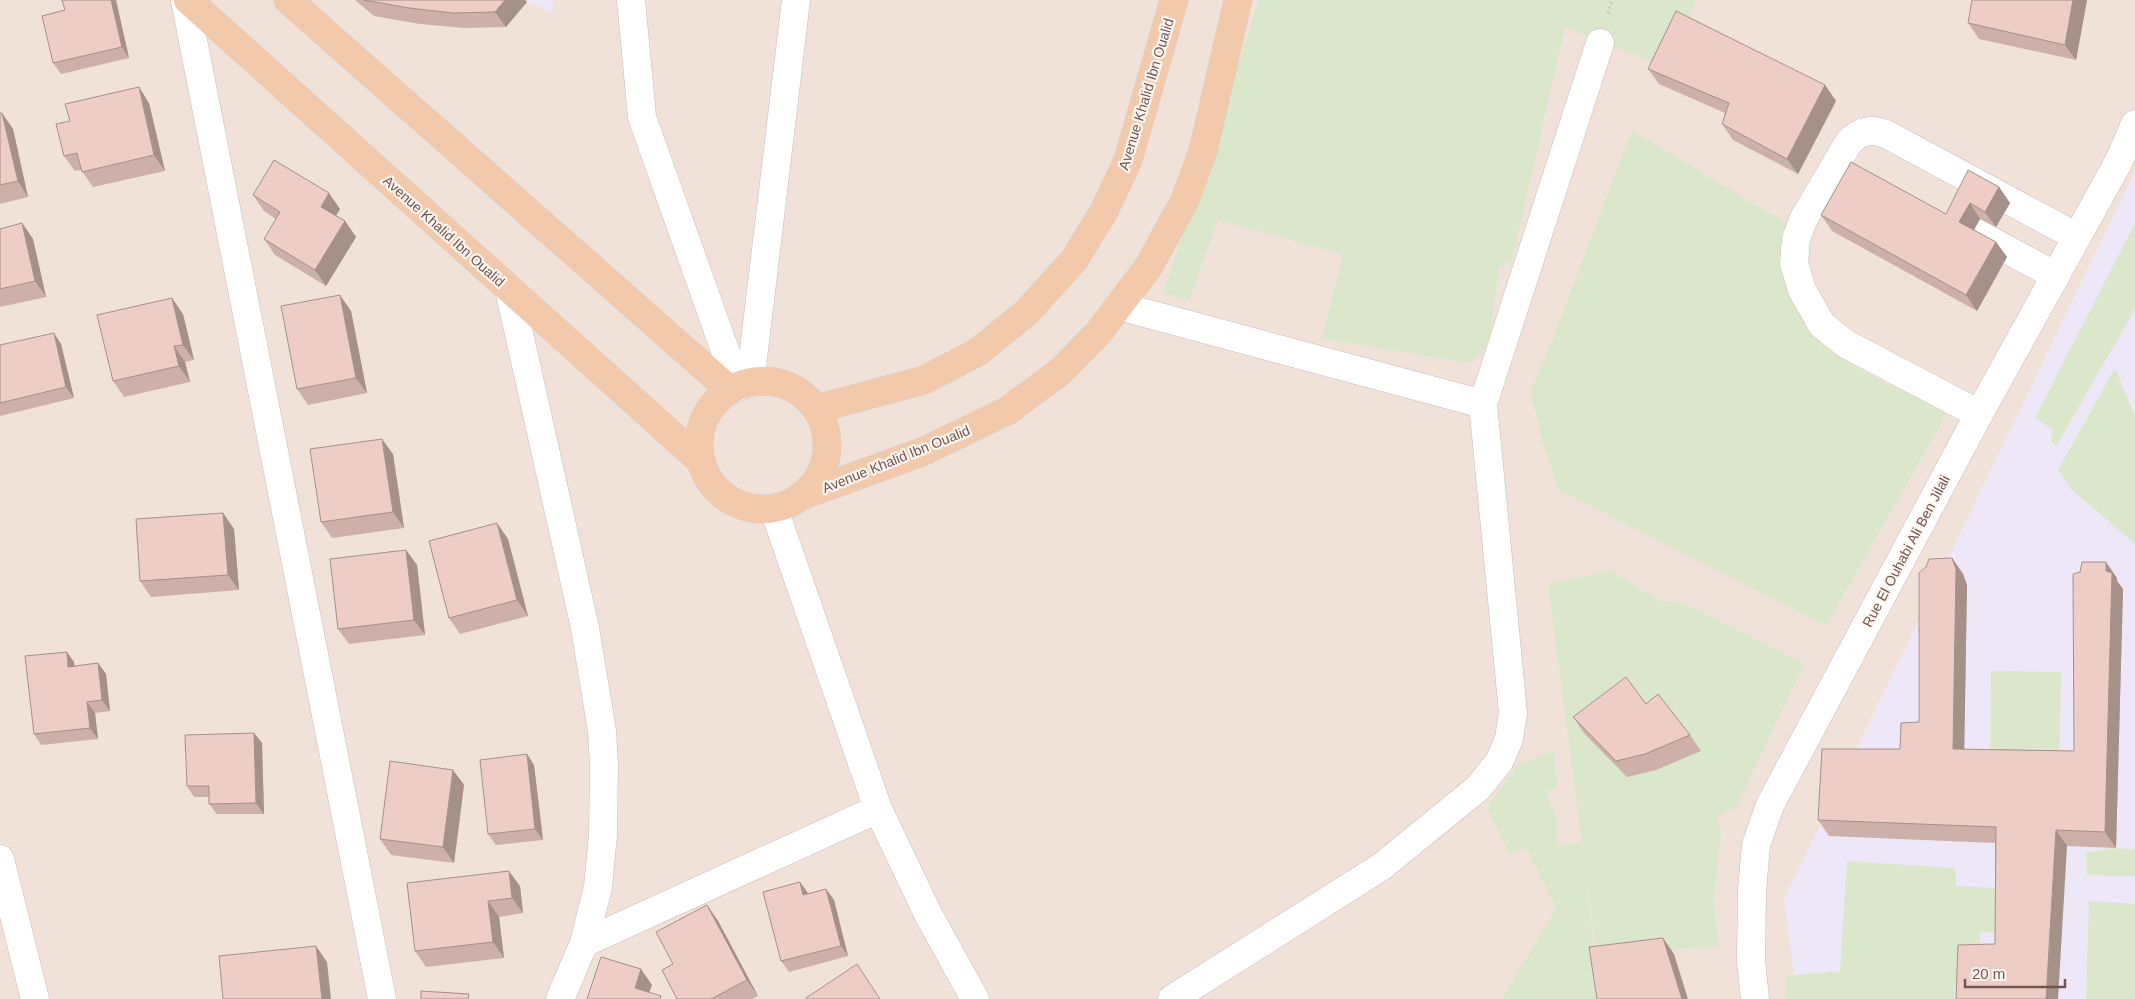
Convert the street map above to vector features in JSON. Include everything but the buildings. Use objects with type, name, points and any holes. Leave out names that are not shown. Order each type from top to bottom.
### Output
[{"type":"main road","name":"Avenue Khalid Ibn Oualid","points":[[186,0],[702,462]]},
{"type":"main road","points":[[288,0],[739,387]]},
{"type":"main road","name":"Avenue Khalid Ibn Oualid","points":[[816,409],[924,380],[978,352],[1027,312],[1074,260],[1104,211],[1128,160],[1155,72],[1174,0]]},
{"type":"main road","name":"Avenue Khalid Ibn Oualid","points":[[806,494],[818,479],[826,462],[828,444],[824,426],[816,409],[805,397],[792,388],[777,383],[761,381],[739,387],[717,401],[707,414],[701,430],[699,446],[707,477],[728,499],[743,506],[758,509],[774,509],[791,503],[806,494],[922,452],[1007,411],[1061,371],[1099,332],[1119,306],[1148,266],[1185,200],[1203,151],[1238,0]]},
{"type":"street","points":[[186,0],[382,999]]},
{"type":"street","points":[[631,0],[642,117],[739,387]]},
{"type":"street","points":[[739,387],[796,0]]},
{"type":"street","points":[[1172,999],[1381,867],[1478,788],[1499,762],[1509,739],[1513,713],[1483,404],[1600,43]]},
{"type":"street","name":"Rue El Ouhabi Ali Ben Jilali","points":[[1755,999],[1751,960],[1752,891],[1756,845],[1770,805],[1979,414],[2119,161],[2135,124]]},
{"type":"street","points":[[1979,414],[1846,344],[1822,325],[1802,290],[1794,263],[1796,239],[1804,218],[1849,162],[1856,136],[1871,130],[1879,131],[2077,238]]},
{"type":"street","points":[[1962,225],[2056,276]]},
{"type":"street","points":[[509,289],[585,628],[602,731],[604,765],[603,835],[598,887],[584,943],[560,999]]},
{"type":"street","points":[[1119,306],[1483,404]]},
{"type":"street","points":[[774,509],[878,808],[928,914],[975,999]]},
{"type":"street","points":[[584,943],[878,808]]},
{"type":"street","points":[[0,859],[35,999]]},
{"type":"shaded area","points":[[0,0],[2135,0],[2135,999],[0,999]]},
{"type":"shaded area","points":[[523,0],[552,0],[553,13],[527,2]]},
{"type":"shaded area","points":[[2135,171],[2135,999],[1797,999],[1784,899]]},
{"type":"green space","points":[[1259,0],[1697,0],[1661,66],[1565,27],[1512,261],[1499,268],[1489,345],[1468,363],[1322,338],[1343,254],[1218,220],[1189,301],[1163,293]]},
{"type":"green space","points":[[1632,130],[1786,223],[1781,268],[1793,302],[1826,348],[1883,382],[1948,411],[1826,626],[1559,490],[1544,448],[1530,391],[1547,354]]},
{"type":"green space","points":[[2135,223],[2135,309],[2056,446],[2051,441],[2052,429],[2035,418]]},
{"type":"green space","points":[[2115,368],[2135,416],[2135,544],[2071,489],[2058,470]]},
{"type":"green space","points":[[1612,571],[1660,601],[1688,605],[1804,664],[1737,806],[1717,818],[1721,833],[1713,904],[1719,946],[1597,954],[1586,876],[1600,999],[1502,999],[1556,908],[1526,848],[1510,854],[1486,808],[1517,766],[1553,750],[1557,786],[1546,793],[1556,818],[1556,846],[1582,843],[1548,584]]},
{"type":"green space","points":[[1991,671],[2061,672],[2059,761],[1990,759]]},
{"type":"green space","points":[[2112,848],[2135,849],[2135,876],[2087,875],[2086,853]]},
{"type":"green space","points":[[1847,861],[1955,868],[1956,886],[1998,888],[1997,933],[1980,931],[1979,961],[1965,983],[1955,983],[1954,999],[1786,999],[1786,976],[1840,971]]},
{"type":"green space","points":[[2089,901],[2135,904],[2135,999],[2086,999]]}]
